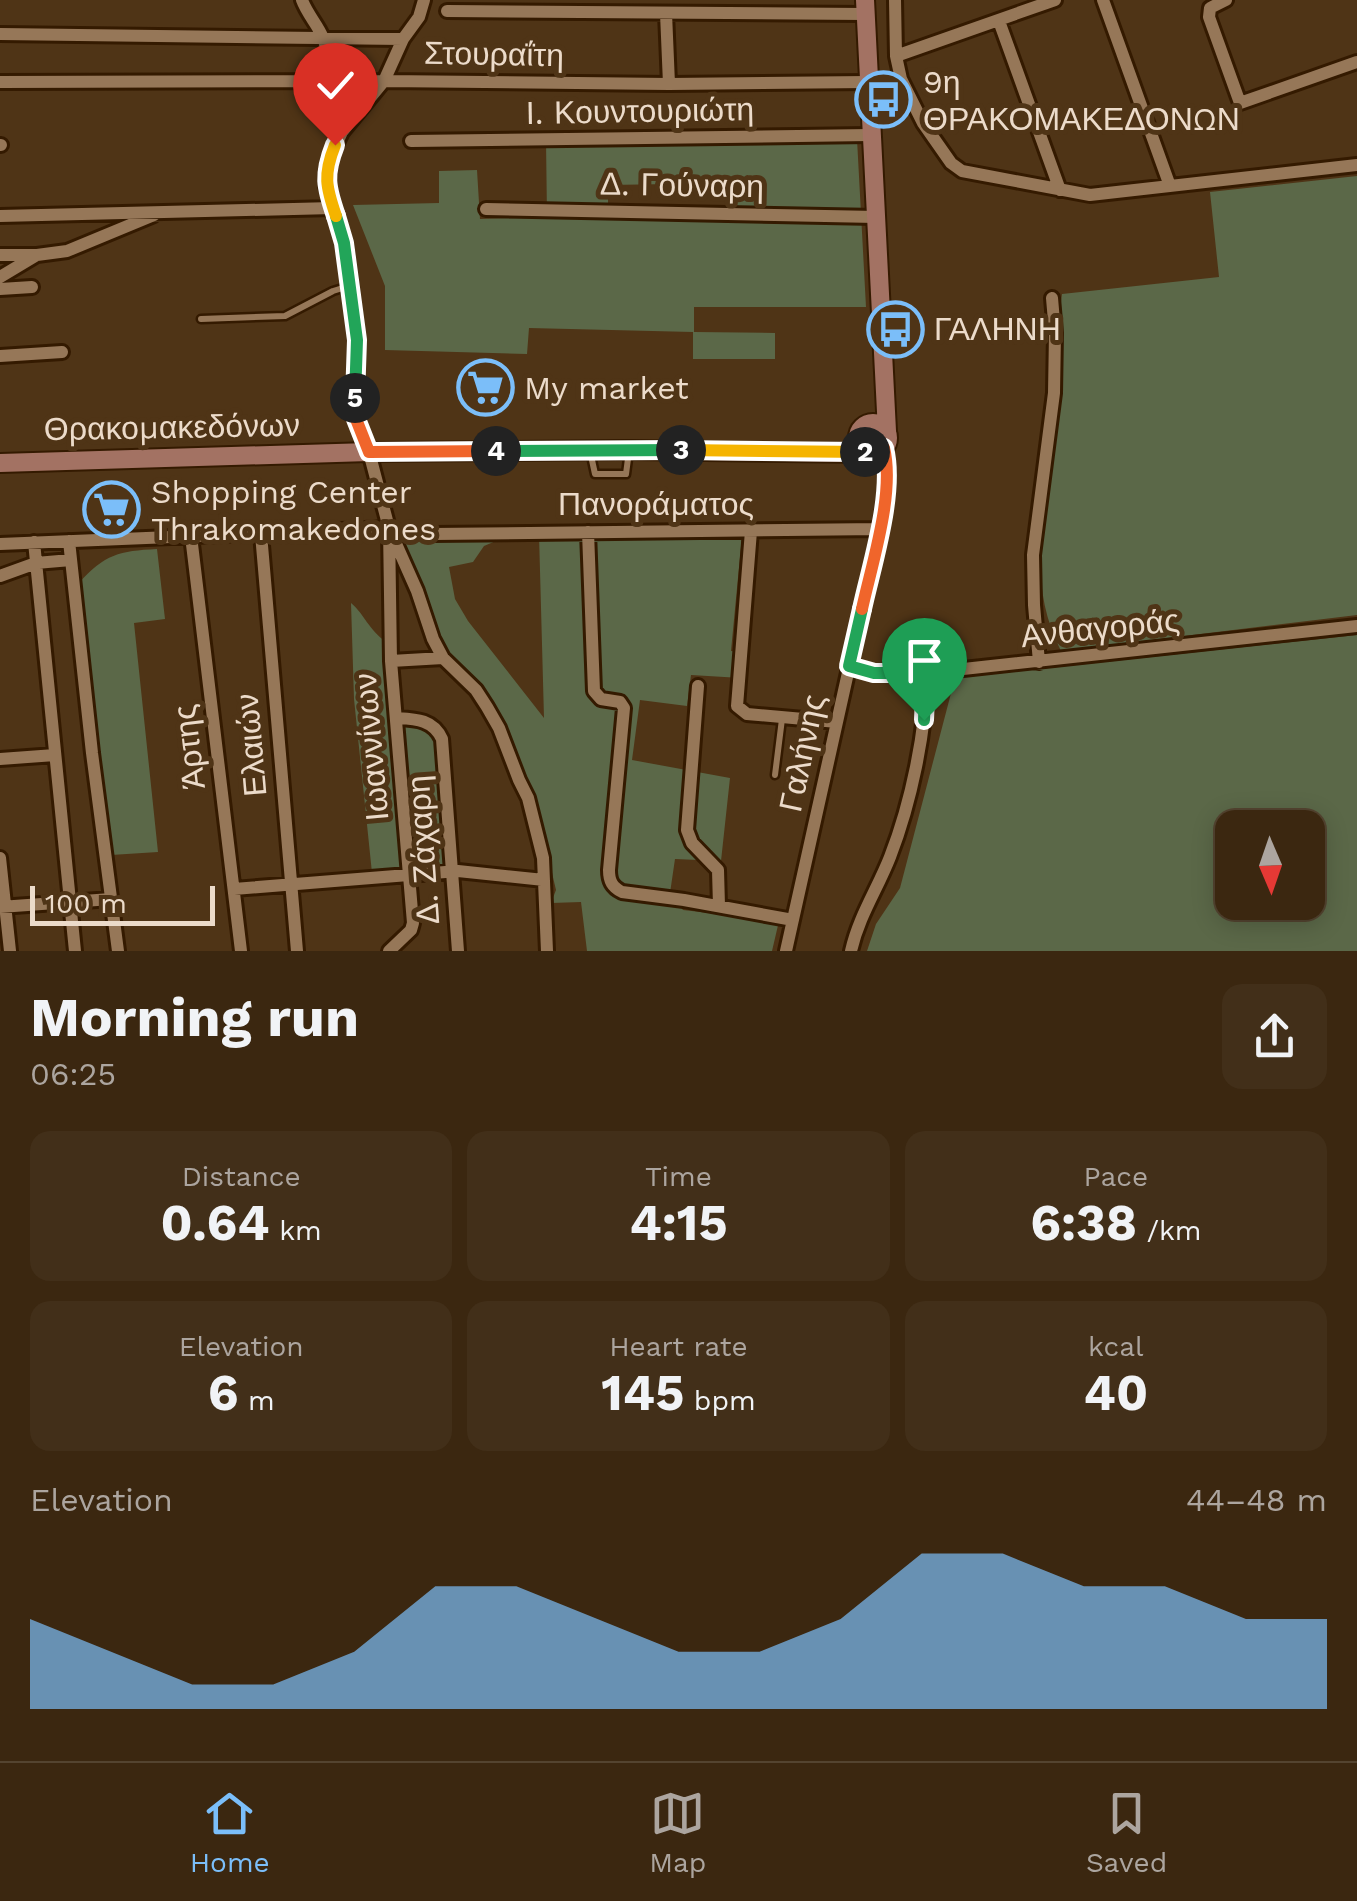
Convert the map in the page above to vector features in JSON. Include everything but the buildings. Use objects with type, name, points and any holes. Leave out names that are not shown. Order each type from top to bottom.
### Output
[{"type":"main road","points":[[865,7],[882,375],[881,444]]},
{"type":"main road","points":[[881,444],[860,444],[878,399],[882,375]]},
{"type":"main road","points":[[863,430],[876,424],[881,444]]},
{"type":"main road","name":"Θρακομακεδόνων","points":[[826,452],[863,430]]},
{"type":"main road","name":"Θρακομακεδόνων","points":[[0,463],[369,452],[826,452],[881,444]]},
{"type":"street","points":[[302,0],[322,37],[327,57],[349,81]]},
{"type":"street","points":[[424,0],[420,18],[403,39],[384,81],[342,132],[329,160],[326,186],[344,243],[357,340],[356,419],[369,452],[388,528],[417,591],[433,640],[443,658],[476,690],[498,728],[528,798],[543,858],[547,951]]},
{"type":"street","points":[[895,0],[896,56],[901,79],[916,111],[956,168],[1090,195],[1357,165]]},
{"type":"street","points":[[896,56],[1055,0]]},
{"type":"street","points":[[1103,0],[1170,186]]},
{"type":"street","points":[[1226,0],[1210,8],[1209,17],[1240,102],[1356,64]]},
{"type":"street","points":[[447,12],[666,13],[865,7]]},
{"type":"street","points":[[666,13],[669,84]]},
{"type":"street","points":[[999,21],[1060,190]]},
{"type":"street","points":[[0,34],[403,39]]},
{"type":"street","name":"Στουραΐτη","points":[[0,82],[868,82]]},
{"type":"street","name":"Ι. Κουντουριώτη","points":[[411,141],[870,135]]},
{"type":"street","points":[[0,216],[333,208]]},
{"type":"street","name":"Δ. Γούναρη","points":[[486,209],[876,217]]},
{"type":"street","points":[[0,255],[67,251],[160,212]]},
{"type":"street","points":[[0,278],[37,254]]},
{"type":"street","points":[[0,289],[32,287]]},
{"type":"street","points":[[1039,662],[1033,554],[1054,393],[1056,333],[1052,298]]},
{"type":"street","points":[[0,356],[62,352]]},
{"type":"street","name":"Γαλήνης","points":[[786,951],[880,529],[888,474],[881,444]]},
{"type":"street","points":[[0,544],[388,528]]},
{"type":"street","name":"Ιωαννίνων","points":[[388,528],[392,661],[412,923],[411,930],[389,951]]},
{"type":"street","name":"Πανοράματος","points":[[432,534],[880,529]]},
{"type":"street","points":[[752,531],[737,706],[747,714],[837,722]]},
{"type":"street","points":[[588,532],[594,692],[601,699],[620,702],[624,708],[611,883],[622,892],[793,920]]},
{"type":"street","name":"Ελαιών","points":[[260,534],[297,951]]},
{"type":"street","name":"Άρτης","points":[[191,536],[240,951]]},
{"type":"street","points":[[69,541],[118,951]]},
{"type":"street","points":[[34,542],[75,951]]},
{"type":"street","points":[[0,576],[36,564],[71,560]]},
{"type":"street","name":"Ανθαγοράς","points":[[849,666],[874,673],[926,673],[1357,626]]},
{"type":"street","points":[[392,661],[443,658]]},
{"type":"street","points":[[851,951],[863,911],[885,869],[898,831],[924,720],[926,673]]},
{"type":"street","points":[[698,686],[687,830],[692,843],[718,870],[719,906]]},
{"type":"street","name":"Δ. Ζάχαρη","points":[[396,718],[422,720],[440,732],[458,951]]},
{"type":"street","points":[[0,759],[55,755]]},
{"type":"street","points":[[0,858],[2,907],[10,951]]},
{"type":"street","points":[[234,889],[452,872],[544,880]]},
{"type":"street","points":[[2,907],[111,899]]},
{"type":"lane","points":[[201,319],[285,316],[350,286]]},
{"type":"lane","points":[[775,775],[782,718]]},
{"type":"green space","points":[[857,139],[866,307],[694,307],[694,332],[775,333],[775,359],[693,359],[693,332],[529,328],[527,354],[385,350],[385,286],[353,205],[439,203],[439,171],[477,170],[480,219],[547,217],[546,141]],"holes":[[[735,183],[736,212],[608,214],[608,185]]]},
{"type":"green space","points":[[1357,176],[1357,615],[1061,651],[1048,619],[1040,555],[1060,394],[1062,294],[1219,277],[1210,192]]},
{"type":"green space","points":[[539,534],[742,536],[731,651],[743,652],[741,678],[691,675],[687,706],[640,700],[632,760],[730,778],[721,861],[675,859],[670,893],[683,910],[779,921],[772,951],[587,951],[581,902],[551,903],[556,890],[535,800],[503,720],[474,679],[443,648],[400,537],[510,535],[484,546],[473,562],[449,567],[455,599],[468,621],[544,718]]},
{"type":"green space","points":[[157,549],[165,619],[134,623],[158,852],[111,855],[79,583],[114,556]]},
{"type":"green space","points":[[351,603],[386,642],[390,727],[444,725],[454,867],[372,873],[354,699]]},
{"type":"green space","points":[[1357,635],[1357,951],[867,951],[876,924],[900,888],[955,678]]},
{"type":"place","name":"9η ΘΡΑΚΟΜΑΚΕΔΟΝΩΝ","points":[[884,100]]},
{"type":"place","name":"ΓΑΛΗΝΗ","points":[[895,329]]},
{"type":"place","name":"My market","points":[[485,388]]},
{"type":"place","name":"Shopping Center Thrakomakedones","points":[[112,510]]},
{"type":"route","points":[[335,145],[326,186],[344,243],[357,340],[356,419],[369,452],[876,453],[884,448],[888,474],[880,529],[849,666],[874,673],[926,673],[924,720]]}]
